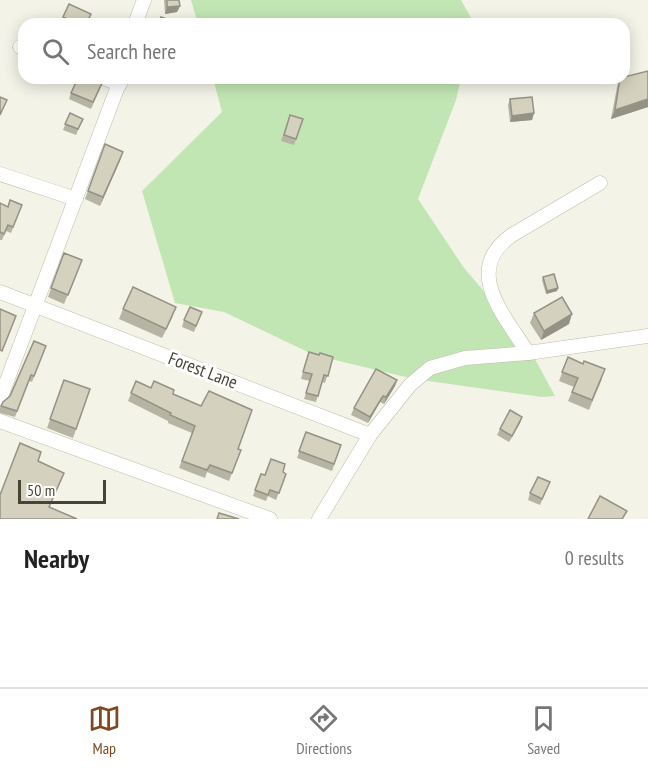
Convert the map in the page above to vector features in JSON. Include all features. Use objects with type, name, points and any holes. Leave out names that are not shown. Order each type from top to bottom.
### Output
[{"type":"street","points":[[137,18],[144,0]]},
{"type":"street","points":[[0,399],[119,84]]},
{"type":"street","points":[[0,174],[76,199]]},
{"type":"street","points":[[528,353],[494,297],[487,273],[491,257],[501,243],[600,183]]},
{"type":"street","name":"Forest Lane","points":[[0,292],[370,435]]},
{"type":"street","points":[[319,519],[370,435],[410,385],[430,368],[465,358],[528,353],[648,336]]},
{"type":"street","points":[[0,421],[270,519]]},
{"type":"green space","points":[[191,0],[461,0],[471,18],[196,18]]},
{"type":"green space","points":[[215,84],[460,84],[456,100],[418,199],[464,268],[523,337],[555,396],[542,397],[414,379],[314,355],[224,312],[175,303],[142,191],[222,112]]},
{"type":"building","points":[[167,0],[179,0],[180,6],[167,7]]},
{"type":"building","points":[[69,4],[91,14],[89,18],[63,17]]},
{"type":"building","points":[[648,71],[648,99],[615,110],[619,84],[630,84],[630,76]]},
{"type":"building","points":[[75,84],[102,84],[93,102],[71,93]]},
{"type":"building","points":[[0,97],[7,100],[0,115]]},
{"type":"building","points":[[532,97],[534,113],[512,116],[510,99]]},
{"type":"building","points":[[70,113],[83,119],[78,129],[65,124]]},
{"type":"building","points":[[290,115],[303,119],[296,139],[284,135]]},
{"type":"building","points":[[105,144],[123,152],[103,197],[88,191]]},
{"type":"building","points":[[10,200],[22,205],[13,227],[8,225],[4,234],[0,232],[0,203],[8,207]]},
{"type":"building","points":[[64,253],[82,260],[68,295],[51,288]]},
{"type":"building","points":[[554,274],[558,288],[547,291],[543,277]]},
{"type":"building","points":[[133,287],[176,307],[166,329],[123,309]]},
{"type":"building","points":[[562,297],[572,314],[544,331],[534,313]]},
{"type":"building","points":[[190,307],[202,312],[196,326],[184,320]]},
{"type":"building","points":[[0,309],[16,316],[2,351],[0,350]]},
{"type":"building","points":[[34,341],[46,346],[34,376],[31,375],[17,411],[1,406],[10,396]]},
{"type":"building","points":[[309,352],[333,357],[328,376],[324,375],[318,396],[306,393],[312,374],[303,372]]},
{"type":"building","points":[[568,357],[583,364],[584,361],[605,369],[592,400],[572,392],[578,378],[562,372]]},
{"type":"building","points":[[376,369],[397,380],[386,397],[383,396],[370,417],[354,408]]},
{"type":"building","points":[[64,380],[90,389],[76,429],[50,419]]},
{"type":"building","points":[[136,381],[151,388],[154,381],[174,390],[173,394],[201,406],[209,391],[252,410],[232,473],[210,465],[207,470],[182,461],[195,426],[131,393]]},
{"type":"building","points":[[510,410],[522,417],[512,436],[500,429]]},
{"type":"building","points":[[306,432],[341,445],[334,464],[299,451]]},
{"type":"building","points":[[20,443],[41,452],[38,461],[64,473],[49,507],[77,519],[0,519],[0,495]]},
{"type":"building","points":[[271,459],[285,464],[283,472],[286,474],[279,493],[270,490],[268,495],[255,490],[261,474],[265,475]]},
{"type":"building","points":[[538,477],[550,482],[542,499],[530,493]]},
{"type":"building","points":[[600,496],[627,511],[622,519],[588,519]]},
{"type":"building","points":[[219,513],[239,519],[217,519]]}]
